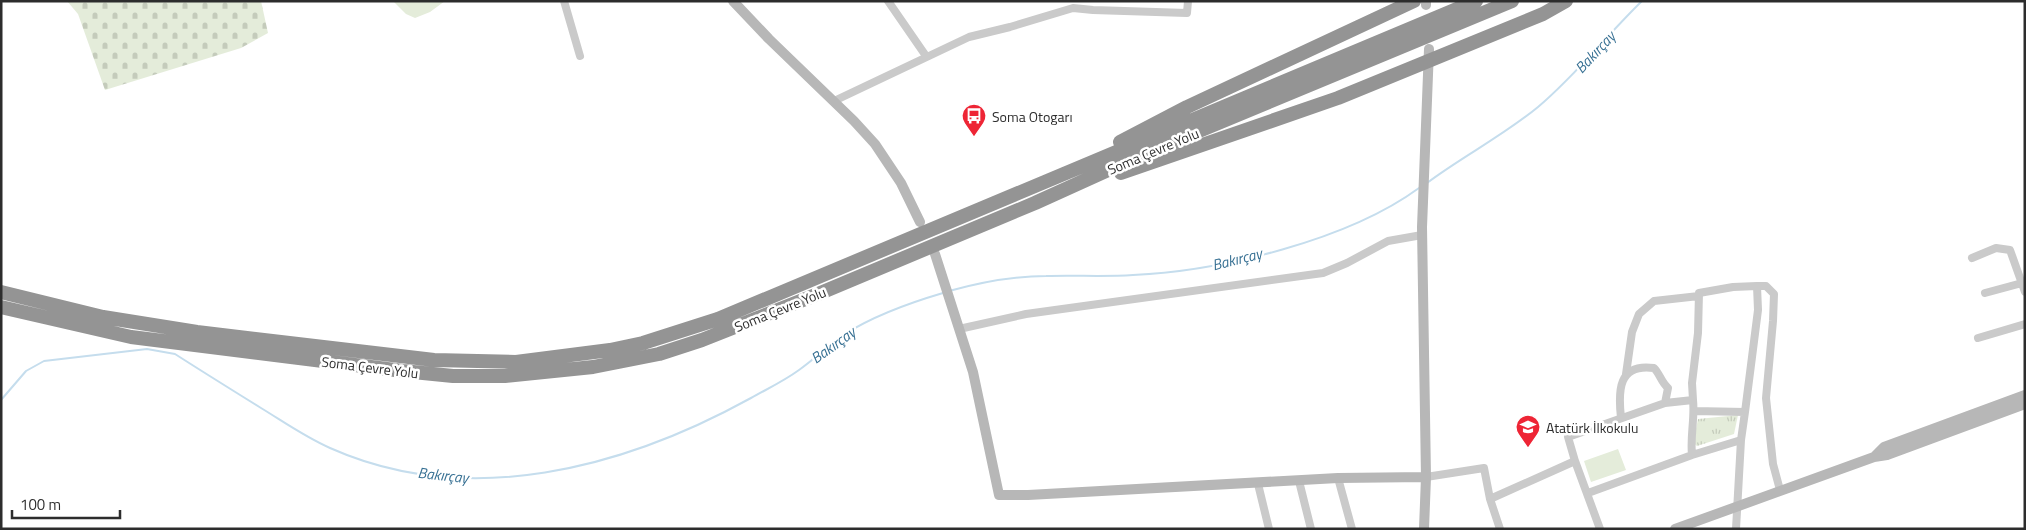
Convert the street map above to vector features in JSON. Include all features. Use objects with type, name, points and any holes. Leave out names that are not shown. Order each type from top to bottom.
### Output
[{"type":"highway","name":"Soma Çevre Yolu","points":[[1,292],[103,317],[197,332],[434,360],[516,362],[610,350],[683,331],[756,304],[1476,1]]},
{"type":"highway","name":"Soma Çevre Yolu","points":[[1,307],[130,337],[394,370],[453,376],[505,376],[593,368],[659,354],[702,340],[827,290],[1141,155],[1512,1]]},
{"type":"highway","points":[[1035,202],[1338,98],[1428,54],[1543,14],[1566,1]]},
{"type":"highway","points":[[1027,190],[1187,107],[1422,2]]},
{"type":"main road","points":[[733,1],[748,18],[854,121],[880,151],[900,183],[920,222]]},
{"type":"main road","points":[[1424,529],[1426,476],[1422,231],[1428,54]]},
{"type":"main road","points":[[936,259],[973,372],[1000,495],[1028,496],[1338,478],[1426,476]]},
{"type":"main road","points":[[1874,457],[1884,447],[2025,395]]},
{"type":"main road","points":[[1676,529],[1780,490],[1874,457],[1887,455],[2025,404]]},
{"type":"street","points":[[564,1],[580,56]]},
{"type":"street","points":[[888,1],[926,56]]},
{"type":"street","points":[[834,101],[969,36],[1010,27],[1073,8],[1187,13],[1188,1]]},
{"type":"street","points":[[960,329],[1026,314],[1323,273],[1388,241],[1422,231]]},
{"type":"street","points":[[1972,258],[1996,248],[2010,250],[2025,292]]},
{"type":"street","points":[[1985,293],[2022,283]]},
{"type":"street","points":[[1736,529],[1741,440],[1758,310],[1757,286]]},
{"type":"street","points":[[1692,455],[1690,439],[1694,411],[1692,383],[1698,333],[1699,293],[1766,286],[1774,294],[1766,398],[1773,464],[1780,490]]},
{"type":"street","points":[[1621,418],[1619,403],[1626,374],[1632,332],[1639,314],[1654,301],[1699,296]]},
{"type":"street","points":[[1978,338],[2025,324]]},
{"type":"street","points":[[1626,374],[1635,367],[1654,368],[1662,383],[1668,388],[1665,403]]},
{"type":"street","points":[[1600,529],[1568,437],[1665,403],[1693,400]]},
{"type":"street","points":[[1694,411],[1745,412]]},
{"type":"street","points":[[1588,493],[1692,455],[1741,440]]},
{"type":"street","points":[[1490,499],[1575,461]]},
{"type":"street","points":[[1426,476],[1484,468],[1490,499],[1500,529]]},
{"type":"street","points":[[1338,478],[1352,529]]},
{"type":"street","points":[[1299,481],[1311,529]]},
{"type":"street","points":[[1258,484],[1269,529]]},
{"type":"green space","points":[[67,1],[261,1],[268,33],[241,48],[105,90],[78,14]]},
{"type":"green space","points":[[393,1],[445,1],[430,12],[415,18],[406,14]]},
{"type":"green space","points":[[1738,415],[1734,434],[1697,446],[1693,443],[1698,419]]},
{"type":"green space","points":[[1618,449],[1626,470],[1591,482],[1584,461]]},
{"type":"waterway","name":"Bakırçay","points":[[1427,183],[1538,107],[1565,82],[1642,1]]},
{"type":"waterway","name":"Bakırçay","points":[[949,291],[1010,278],[1034,276],[1122,276],[1205,267],[1243,259],[1282,250],[1357,223],[1390,207],[1419,188]]},
{"type":"waterway","name":"Bakırçay","points":[[1,400],[26,371],[44,361],[147,349],[175,354],[312,439],[330,448],[383,467],[437,476],[491,478],[545,472],[599,461],[651,444],[702,423],[787,378],[856,327],[892,310],[943,293]]},
{"type":"place","name":"Soma Otogarı","points":[[974,137]]},
{"type":"place","name":"Atatürk İlkokulu","points":[[1528,448]]}]
